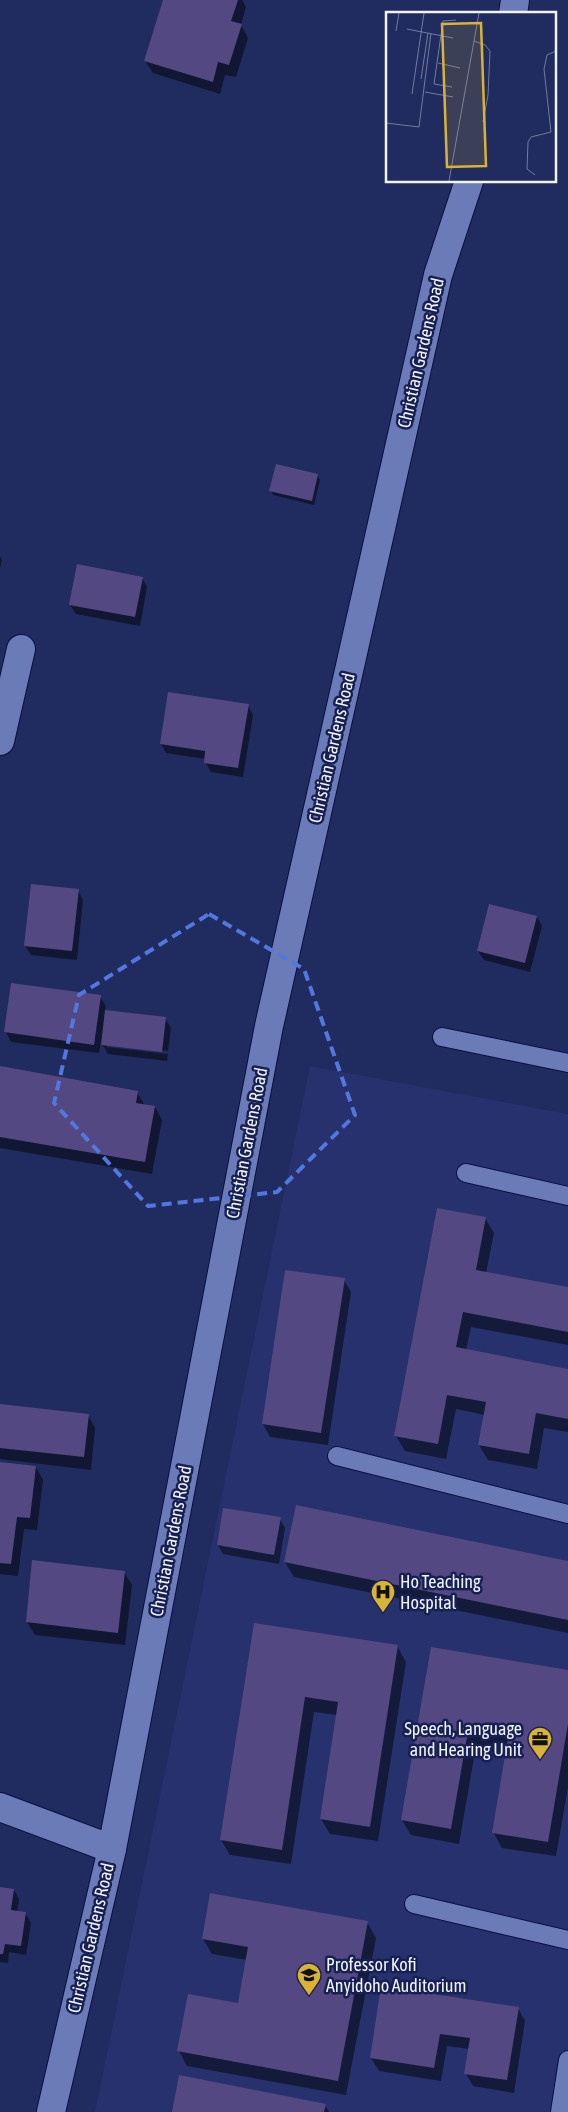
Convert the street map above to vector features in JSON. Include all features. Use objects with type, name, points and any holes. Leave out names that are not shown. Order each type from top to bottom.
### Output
[{"type":"street","name":"Christian Gardens Road","points":[[51,2112],[112,1849],[269,1026],[438,275],[469,182]]},
{"type":"street","points":[[0,742],[21,649]]},
{"type":"street","points":[[0,1807],[112,1849]]},
{"type":"lane","points":[[442,1037],[568,1063]]},
{"type":"lane","points":[[466,1173],[568,1196]]},
{"type":"lane","points":[[337,1456],[568,1514]]},
{"type":"lane","points":[[414,1904],[568,1940]]},
{"type":"lane","points":[[560,2112],[568,2060]]},
{"type":"highlighted area","points":[[209,914],[304,969],[355,1115],[277,1192],[148,1206],[54,1103],[79,995]]},
{"type":"shaded area","name":"Ho Teaching Hospital","points":[[310,1066],[568,1114],[568,2112],[95,2112]]},
{"type":"building","points":[[163,0],[238,0],[231,21],[242,24],[229,65],[218,62],[213,82],[144,61]]},
{"type":"building","points":[[276,464],[318,474],[312,501],[269,491]]},
{"type":"building","points":[[77,564],[143,577],[135,617],[69,605]]},
{"type":"building","points":[[168,692],[249,704],[238,768],[204,763],[205,751],[160,744]]},
{"type":"building","points":[[31,884],[79,889],[72,951],[24,946]]},
{"type":"building","points":[[489,904],[537,916],[525,963],[477,951]]},
{"type":"building","points":[[11,983],[101,995],[94,1045],[4,1032]]},
{"type":"building","points":[[105,1010],[166,1017],[162,1052],[101,1045]]},
{"type":"building","points":[[0,1066],[138,1091],[136,1103],[155,1106],[145,1162],[0,1137]]},
{"type":"building","points":[[437,1208],[486,1217],[476,1270],[568,1287],[568,1332],[463,1312],[456,1347],[568,1369],[568,1419],[536,1413],[529,1454],[478,1445],[486,1402],[447,1395],[438,1444],[394,1436]]},
{"type":"building","points":[[285,1270],[345,1278],[321,1433],[262,1424]]},
{"type":"building","points":[[0,1404],[89,1414],[84,1457],[0,1448]]},
{"type":"building","points":[[0,1462],[36,1466],[30,1518],[17,1517],[11,1564],[0,1563]]},
{"type":"building","points":[[296,1505],[568,1561],[568,1620],[284,1562]]},
{"type":"building","points":[[223,1508],[281,1517],[274,1555],[217,1545]]},
{"type":"building","points":[[32,1560],[125,1571],[118,1633],[26,1622]]},
{"type":"building","points":[[254,1623],[398,1645],[370,1827],[320,1819],[338,1702],[305,1697],[282,1850],[220,1840]]},
{"type":"building","points":[[431,1647],[568,1670],[568,1724],[548,1842],[492,1833],[508,1738],[468,1731],[451,1829],[401,1820]]},
{"type":"building","points":[[0,1887],[14,1889],[11,1910],[26,1912],[21,1946],[5,1944],[3,1954],[0,1954]]},
{"type":"building","points":[[210,1893],[368,1921],[338,2081],[177,2051],[188,1994],[238,2003],[248,1947],[202,1939]]},
{"type":"building","points":[[381,1986],[519,2007],[507,2080],[464,2074],[470,2038],[440,2034],[434,2068],[370,2058]]},
{"type":"building","points":[[179,2075],[326,2104],[324,2112],[172,2112]]},
{"type":"place","name":"Ho Teaching Hospital","points":[[383,1613]]},
{"type":"place","name":"Speech, Language and Hearing Unit","points":[[540,1760]]},
{"type":"place","name":"Professor Kofi Anyidoho Auditorium","points":[[309,1996]]}]
